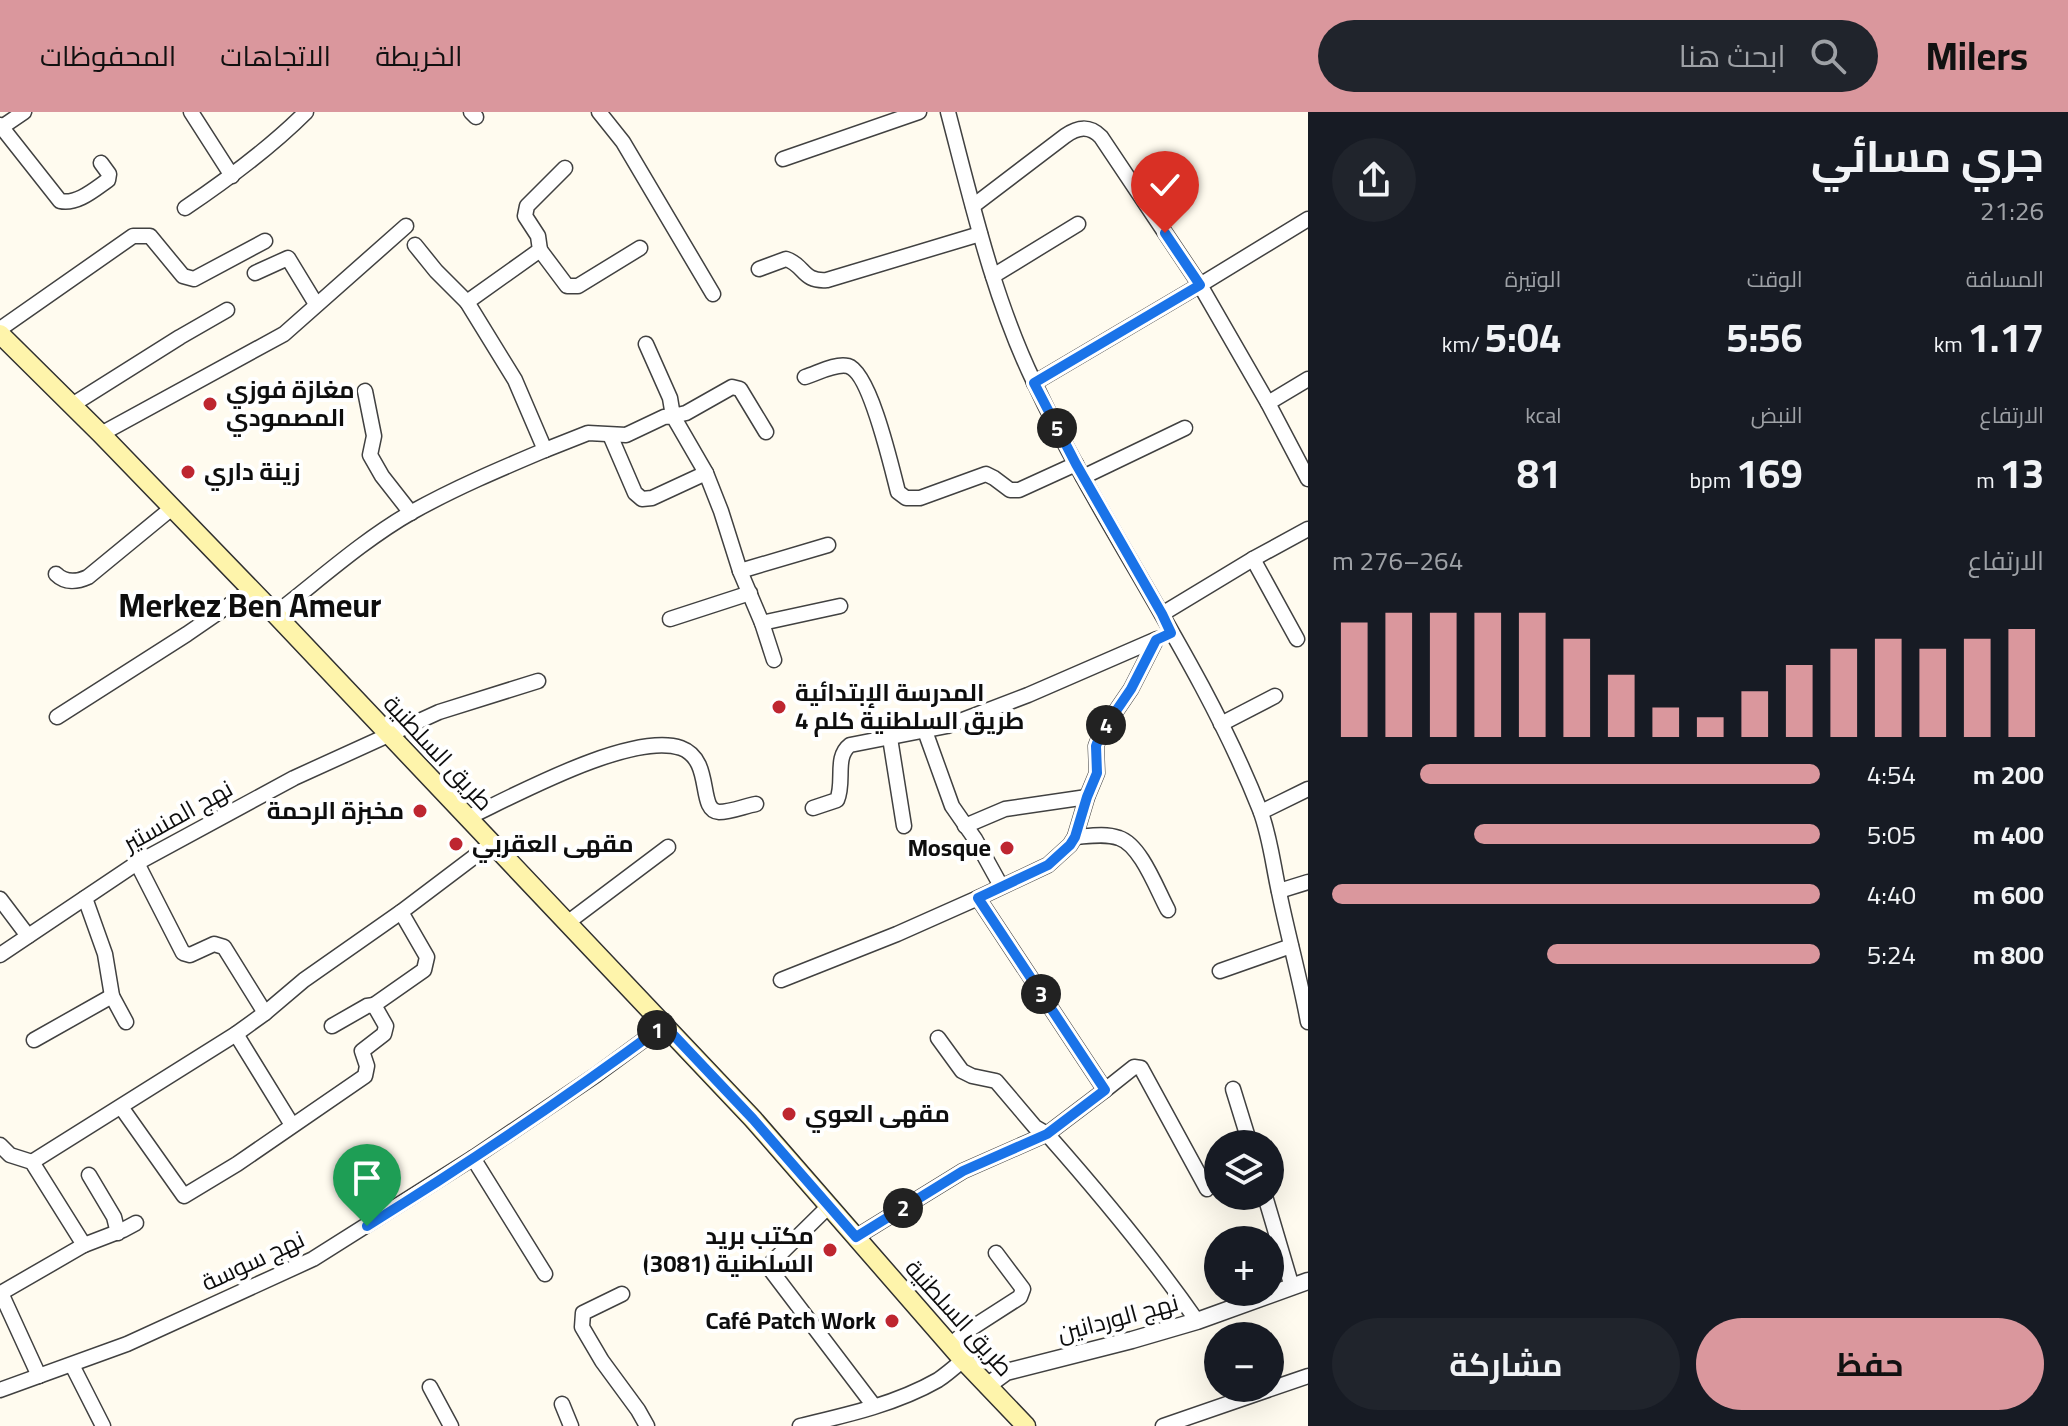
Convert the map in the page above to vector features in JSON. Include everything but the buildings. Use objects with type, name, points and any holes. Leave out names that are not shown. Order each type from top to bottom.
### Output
[{"type":"main road","name":"طريق السلطنية","points":[[0,332],[275,614],[753,1119],[963,1360],[1026,1426]]},
{"type":"street","points":[[24,112],[1,126],[6,145],[60,201],[76,200],[108,180],[109,174],[101,163]]},
{"type":"street","points":[[191,112],[232,176]]},
{"type":"street","points":[[185,208],[232,176],[306,112]]},
{"type":"street","points":[[599,112],[623,142],[713,294]]},
{"type":"street","points":[[783,159],[919,112]]},
{"type":"street","points":[[948,112],[993,276],[1034,383],[1079,471],[1221,724],[1261,812],[1308,1022]]},
{"type":"street","points":[[973,206],[1075,129],[1094,130],[1200,285],[1308,479]]},
{"type":"street","points":[[565,168],[527,206],[525,216],[538,236],[540,250],[567,286],[578,286],[640,248]]},
{"type":"street","points":[[1034,383],[1308,219]]},
{"type":"street","points":[[993,276],[1078,224]]},
{"type":"street","points":[[101,434],[284,334],[406,226]]},
{"type":"street","points":[[759,269],[786,259],[796,264],[804,275],[816,281],[827,280],[980,234]]},
{"type":"street","points":[[0,332],[133,236],[150,236],[183,276],[194,279],[265,241]]},
{"type":"street","points":[[415,245],[467,302],[515,380],[545,450]]},
{"type":"street","points":[[467,302],[540,250]]},
{"type":"street","points":[[255,273],[288,258],[316,304]]},
{"type":"street","points":[[72,405],[227,310]]},
{"type":"street","points":[[646,344],[670,398],[673,416],[706,473],[774,660]]},
{"type":"street","points":[[805,377],[838,366],[852,367],[857,372],[873,405],[898,492],[906,498],[920,498],[986,474],[1010,490],[1019,490],[1079,471],[1185,428]]},
{"type":"street","points":[[1268,403],[1308,379]]},
{"type":"street","points":[[275,614],[368,541],[411,513],[488,474],[588,433],[626,435],[664,417],[686,413],[732,387],[740,389],[766,432]]},
{"type":"street","points":[[365,391],[374,436],[370,455],[411,513]]},
{"type":"street","points":[[610,435],[635,493],[642,499],[652,498],[706,473]]},
{"type":"street","points":[[56,574],[72,581],[88,577],[172,508]]},
{"type":"street","points":[[1162,614],[1308,529]]},
{"type":"street","points":[[740,571],[828,545]]},
{"type":"street","points":[[1253,559],[1297,639]]},
{"type":"street","points":[[57,717],[251,590]]},
{"type":"street","points":[[670,619],[750,593]]},
{"type":"street","points":[[762,623],[840,606]]},
{"type":"street","points":[[813,808],[837,800],[845,747],[947,726],[1028,695],[1171,633]]},
{"type":"street","points":[[781,980],[978,898],[1048,865],[1066,850],[1075,837],[1097,773],[1096,746],[1101,733],[1131,689],[1156,640]]},
{"type":"street","name":"نهج المنستير","points":[[0,955],[137,863],[294,778],[388,734],[460,705],[538,681]]},
{"type":"street","points":[[1221,724],[1275,696]]},
{"type":"street","points":[[925,731],[952,806],[1001,886]]},
{"type":"street","points":[[890,738],[904,826]]},
{"type":"street","points":[[467,818],[568,770],[636,747],[679,747],[696,758],[701,767],[709,805],[714,811],[756,804]]},
{"type":"street","points":[[1261,812],[1308,789]]},
{"type":"street","points":[[965,826],[1005,809],[1087,797]]},
{"type":"street","points":[[1075,837],[1112,836],[1128,842],[1144,863],[1168,910]]},
{"type":"street","points":[[32,1162],[236,1034],[304,980],[491,844]]},
{"type":"street","points":[[567,923],[668,847]]},
{"type":"street","points":[[137,863],[183,953],[190,955],[214,944],[224,947],[265,1013]]},
{"type":"street","points":[[1279,891],[1308,882]]},
{"type":"street","points":[[85,898],[105,954],[112,996],[126,1022]]},
{"type":"street","points":[[978,898],[1105,1090]]},
{"type":"street","points":[[0,899],[28,936]]},
{"type":"street","points":[[332,1026],[374,1005],[424,970],[427,957],[401,912]]},
{"type":"street","points":[[1220,971],[1291,946]]},
{"type":"street","points":[[34,1040],[112,996]]},
{"type":"street","points":[[121,1107],[184,1196],[237,1164],[365,1076],[367,1066],[362,1051],[384,1034],[386,1026],[374,1005]]},
{"type":"street","name":"نهج سوسة","points":[[0,1390],[127,1344],[313,1259],[473,1158],[664,1025]]},
{"type":"street","points":[[236,1034],[292,1125]]},
{"type":"street","points":[[938,1038],[962,1071],[996,1081],[1035,1127],[1047,1134],[1114,1210],[1197,1321]]},
{"type":"street","points":[[856,1237],[963,1171],[1047,1134],[1134,1067],[1141,1068],[1204,1184]]},
{"type":"street","points":[[1233,1089],[1246,1130]]},
{"type":"street","points":[[0,1145],[10,1155],[32,1162],[84,1245]]},
{"type":"street","points":[[473,1158],[545,1274]]},
{"type":"street","points":[[89,1175],[114,1217],[118,1233]]},
{"type":"street","points":[[829,1206],[772,1262],[770,1269],[874,1406]]},
{"type":"street","points":[[1271,1210],[1300,1284]]},
{"type":"street","points":[[39,1376],[1,1292],[84,1245],[136,1223]]},
{"type":"street","points":[[950,1345],[1020,1297],[1023,1289],[996,1253]]},
{"type":"street","name":"نهج الوردانين","points":[[987,1386],[1006,1372],[1197,1321],[1300,1284]]},
{"type":"street","points":[[622,1294],[583,1313],[582,1326],[647,1426]]},
{"type":"street","points":[[800,1426],[874,1406],[939,1379],[963,1360]]},
{"type":"street","points":[[72,1365],[103,1426]]},
{"type":"street","points":[[1163,1426],[1308,1376]]},
{"type":"street","points":[[430,1387],[451,1426]]},
{"type":"street","points":[[562,1404],[571,1426]]},
{"type":"place","name":"مغازة فوزي المصمودي","points":[[210,404]]},
{"type":"place","name":"زينة داري","points":[[188,472]]},
{"type":"place","name":"المدرسة الإبتدائية طريق السلطنية كلم 4","points":[[779,707]]},
{"type":"place","name":"مخبزة الرحمة","points":[[420,811]]},
{"type":"place","name":"مقهى العقربي","points":[[456,844]]},
{"type":"place","name":"Mosque","points":[[1007,848]]},
{"type":"place","name":"مقهى العوي","points":[[789,1114]]},
{"type":"place","name":"مكتب بريد السلطنية (3081)","points":[[830,1250]]},
{"type":"place","name":"Café Patch Work","points":[[892,1321]]},
{"type":"district","name":"Merkez Ben Ameur","points":[[250,606]]},
{"type":"route","points":[[367,1226],[596,1075],[664,1025],[753,1119],[856,1237],[963,1171],[1047,1134],[1105,1090],[978,898],[1048,865],[1070,845],[1097,773],[1096,746],[1101,733],[1131,689],[1156,640],[1171,633],[1034,383],[1200,285],[1165,233]]}]
